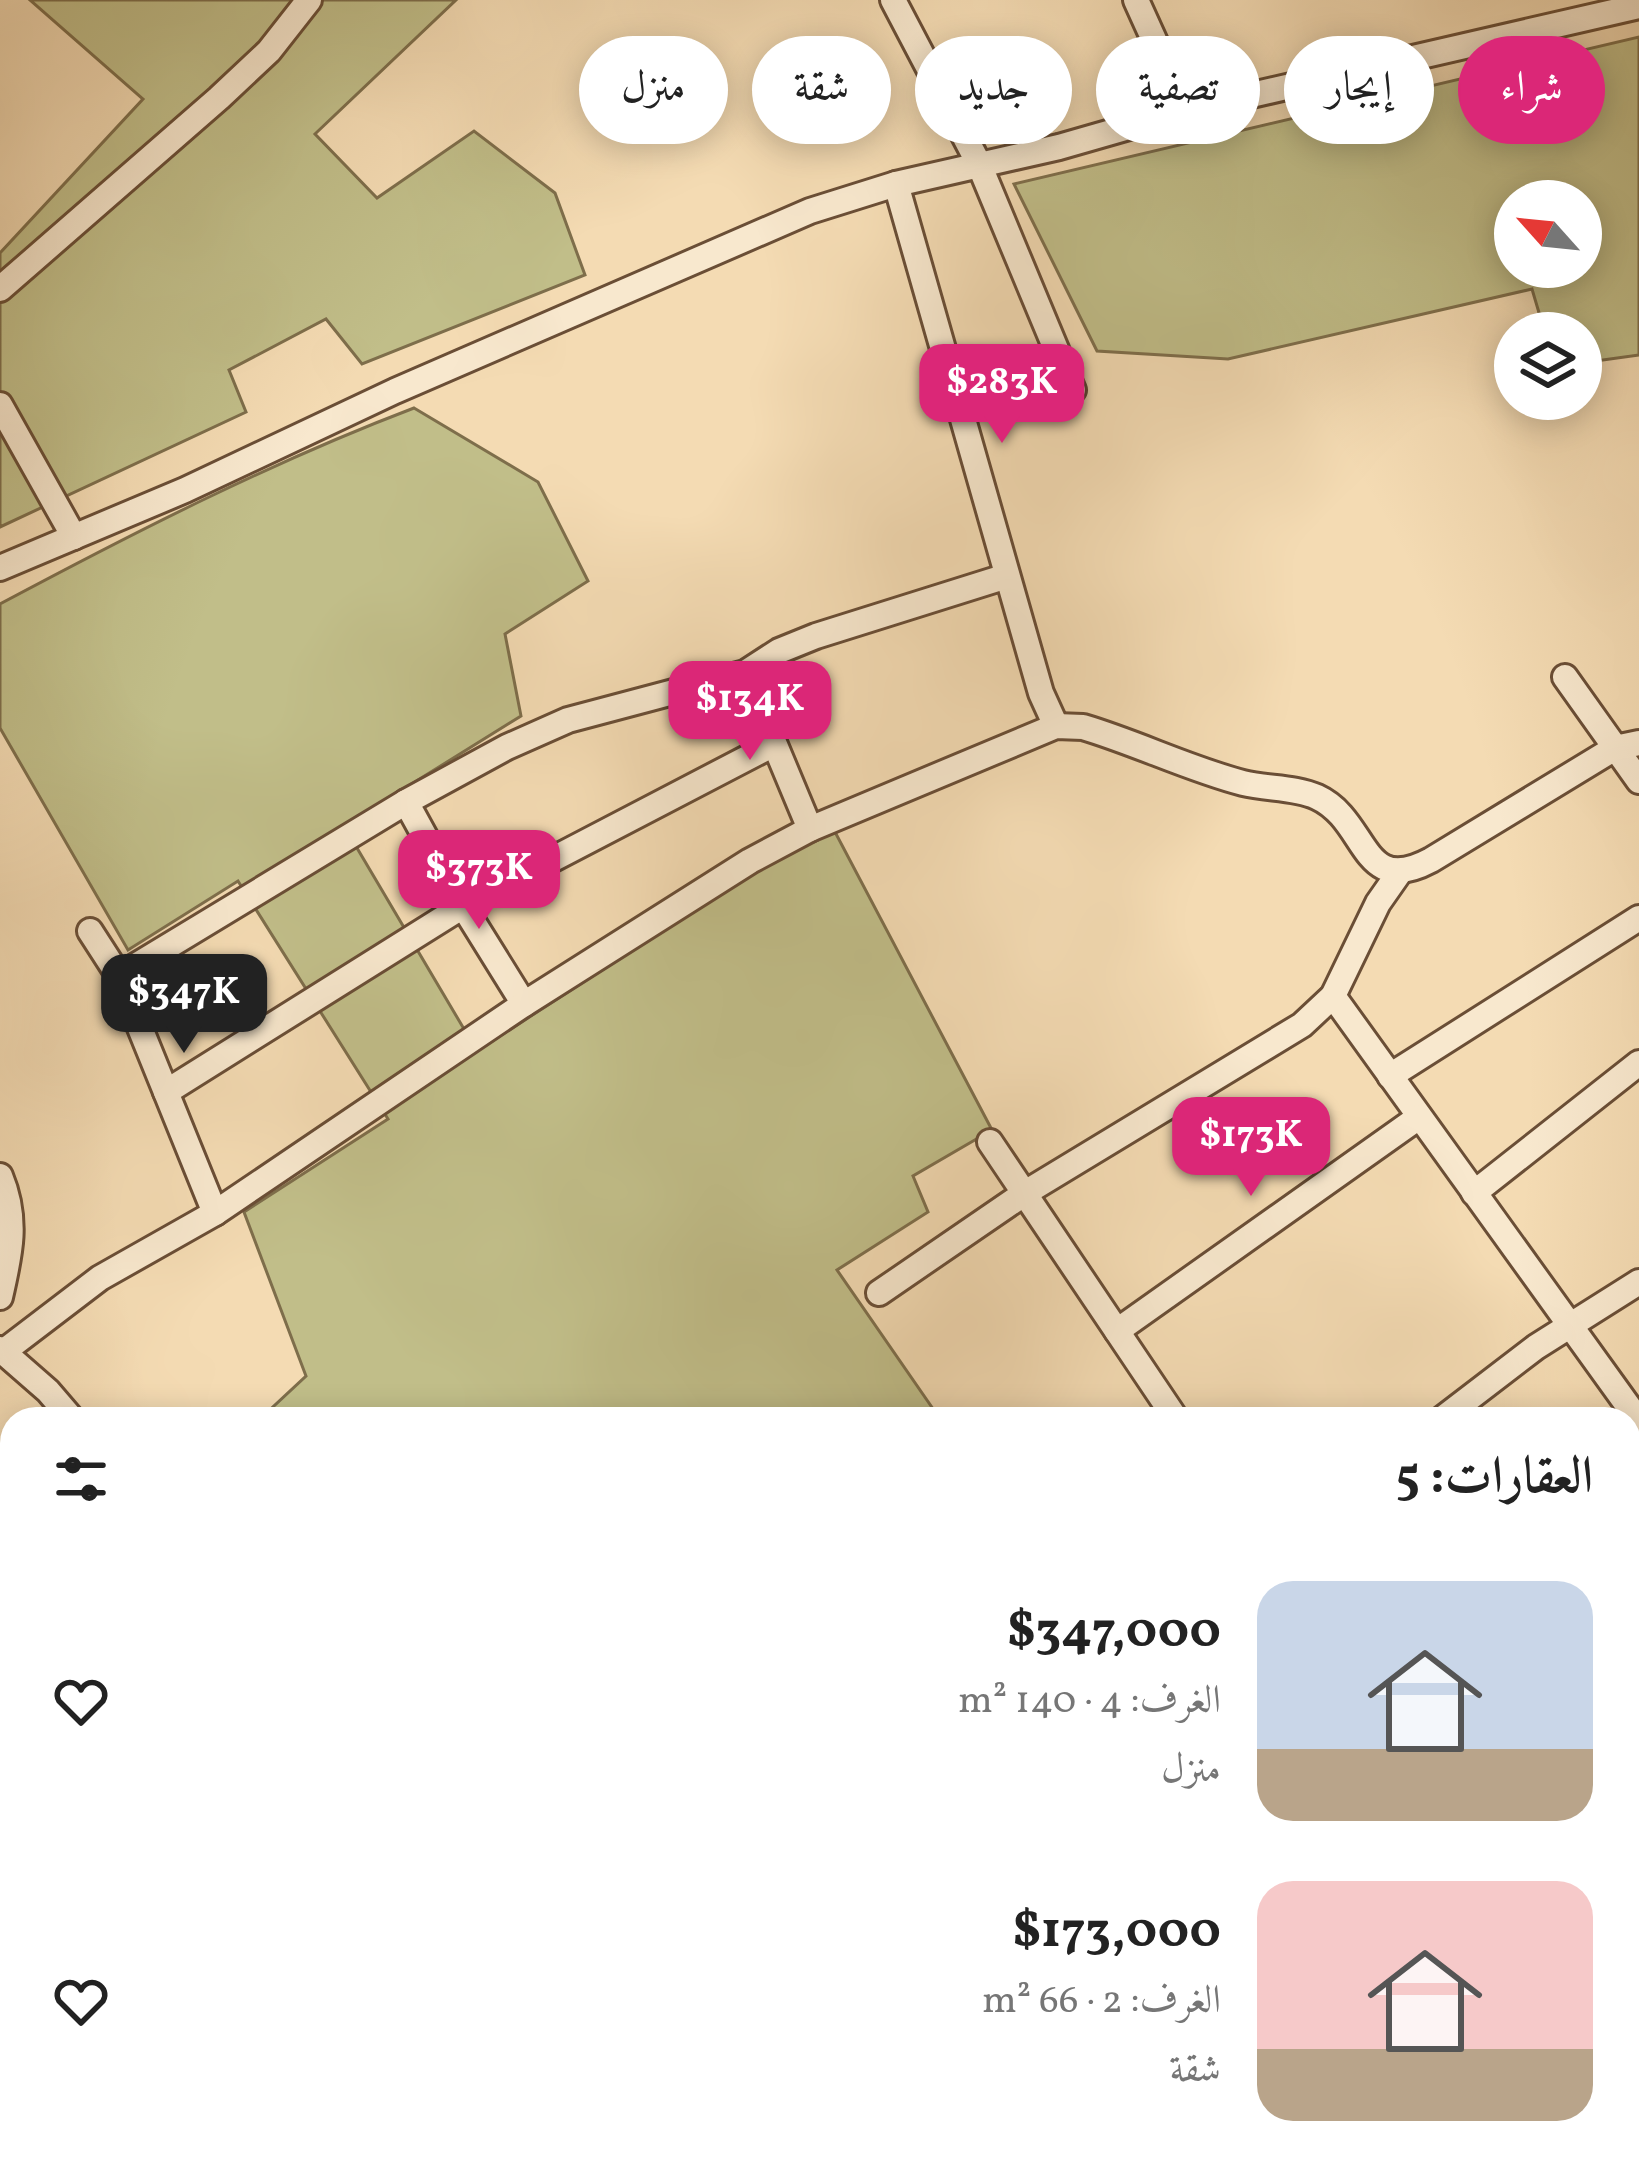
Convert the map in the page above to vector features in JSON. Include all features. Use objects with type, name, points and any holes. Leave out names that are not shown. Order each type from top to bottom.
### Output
[{"type":"street","points":[[0,289],[219,98],[269,51],[309,0]]},
{"type":"street","points":[[893,0],[979,164],[1073,390]]},
{"type":"street","points":[[1136,0],[1152,36]]},
{"type":"street","points":[[1260,93],[1639,6]]},
{"type":"street","points":[[0,568],[810,211],[896,184],[1096,136]]},
{"type":"street","points":[[896,184],[1041,692],[1056,726]]},
{"type":"street","points":[[0,406],[74,537]]},
{"type":"street","points":[[119,976],[406,802],[507,747],[568,721],[745,673],[779,651],[816,636],[1007,576]]},
{"type":"street","points":[[745,673],[809,829]]},
{"type":"street","points":[[1565,677],[1627,746],[1639,781]]},
{"type":"street","points":[[62,1407],[2,1350],[100,1278],[215,1213],[524,1004],[750,861],[809,829],[1056,726],[1083,727],[1239,782],[1317,797],[1346,821],[1373,860],[1386,872],[1399,873],[1431,860],[1627,746]]},
{"type":"street","points":[[166,1091],[463,907],[774,744]]},
{"type":"street","points":[[406,802],[463,907],[524,1004]]},
{"type":"street","points":[[879,1293],[1024,1193],[1303,1025],[1333,996],[1378,903],[1399,873]]},
{"type":"street","points":[[1390,1076],[1639,918]]},
{"type":"street","points":[[90,931],[119,976],[215,1213]]},
{"type":"street","points":[[1333,996],[1629,1407]]},
{"type":"street","points":[[1474,1193],[1639,1063]]},
{"type":"street","points":[[1117,1331],[1419,1117]]},
{"type":"street","points":[[990,1142],[1168,1407]]},
{"type":"street","points":[[0,1176],[11,1206],[13,1231],[0,1297]]},
{"type":"street","points":[[1458,1407],[1568,1325],[1639,1282]]},
{"type":"shaded area","points":[[30,0],[456,0],[315,134],[377,198],[474,131],[555,193],[585,275],[362,364],[326,319],[229,370],[246,412],[0,527],[0,253],[143,99]]},
{"type":"shaded area","points":[[1639,37],[1639,355],[1602,360],[1602,312],[1539,312],[1532,289],[1228,359],[1097,351],[1014,184],[1184,144],[1260,144],[1260,126],[1284,120],[1284,144],[1434,144],[1434,85],[1458,80],[1458,144],[1605,144],[1605,45]]},
{"type":"shaded area","points":[[414,408],[538,482],[588,581],[505,634],[521,716],[344,826],[477,1051],[742,879],[834,830],[992,1130],[913,1176],[928,1212],[837,1270],[932,1407],[273,1407],[306,1376],[244,1212],[388,1119],[238,881],[128,950],[0,728],[0,604],[308,451]]}]
